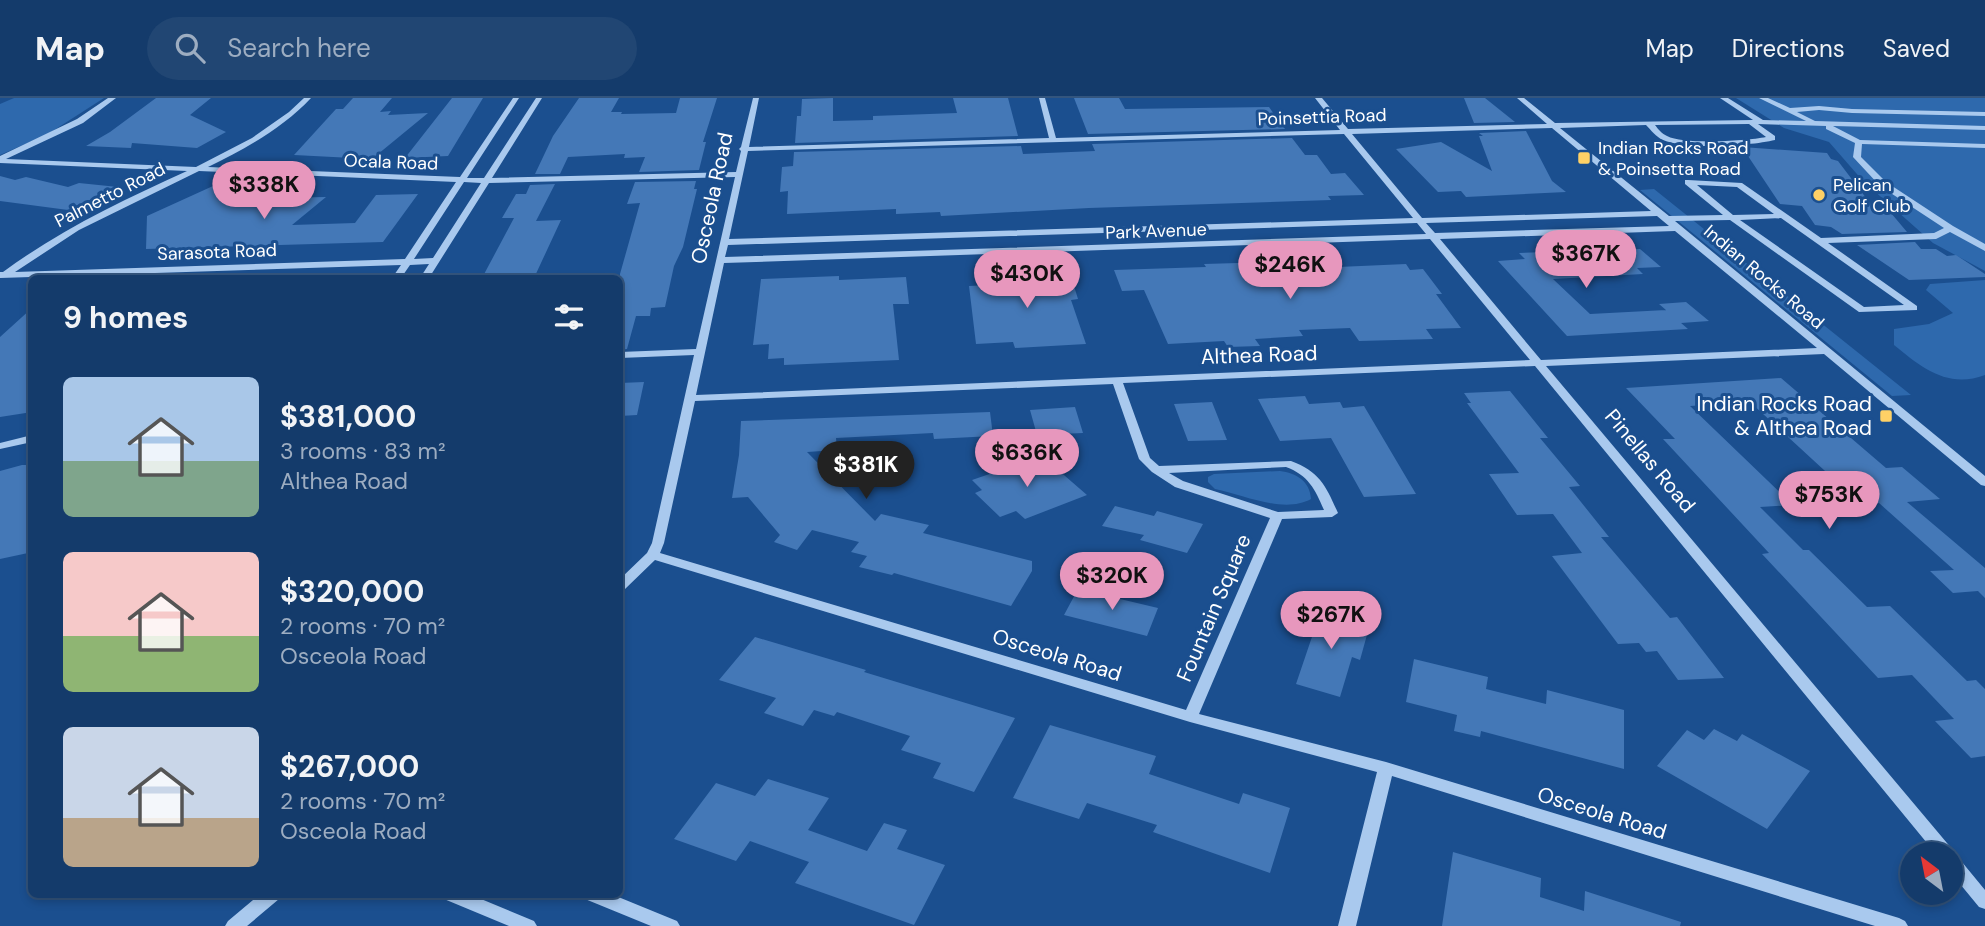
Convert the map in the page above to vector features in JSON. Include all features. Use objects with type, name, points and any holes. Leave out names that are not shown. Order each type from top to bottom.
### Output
[{"type":"street","points":[[0,160],[80,121],[113,98]]},
{"type":"street","name":"Palmetto Road","points":[[2,276],[44,246],[96,217],[195,171],[267,132],[308,98]]},
{"type":"street","points":[[399,275],[516,98]]},
{"type":"street","points":[[427,275],[539,98]]},
{"type":"street","name":"Osceola Road","points":[[756,98],[692,398],[653,555],[1190,717],[1386,768],[1899,926]]},
{"type":"street","points":[[1042,98],[1053,141]]},
{"type":"street","name":"Pinellas Road","points":[[1318,98],[1936,842]]},
{"type":"street","name":"Indian Rocks Road","points":[[1520,98],[1985,482]]},
{"type":"street","points":[[1723,98],[1761,122]]},
{"type":"street","points":[[1762,98],[1859,142],[1985,146]]},
{"type":"street","points":[[1791,110],[1819,108],[1985,114]]},
{"type":"street","points":[[1648,123],[1664,138],[1679,141],[1748,142],[1772,138],[1751,122]]},
{"type":"street","name":"Poinsettia Road","points":[[743,149],[1648,123],[1761,122],[1985,128]]},
{"type":"street","points":[[1859,142],[1857,157],[1872,174],[1896,194],[1985,248]]},
{"type":"street","name":"Ocala Road","points":[[0,160],[195,171],[488,181],[740,174]]},
{"type":"street","points":[[1688,182],[1739,185],[1781,216],[1914,308],[1862,310],[1731,217],[1688,182]]},
{"type":"street","points":[[1663,216],[1781,216]]},
{"type":"street","name":"Park Avenue","points":[[724,242],[1419,220],[1663,216]]},
{"type":"street","name":"Park Avenue","points":[[720,260],[1678,228]]},
{"type":"street","points":[[1936,236],[1950,228]]},
{"type":"street","points":[[1818,241],[1936,236],[1973,242]]},
{"type":"street","name":"Sarasota Road","points":[[29,275],[436,261]]},
{"type":"street","name":"Sarasota Road","points":[[2,276],[28,275]]},
{"type":"street","name":"Althea Road","points":[[692,398],[1827,351]]},
{"type":"street","points":[[623,355],[701,352]]},
{"type":"street","points":[[1117,380],[1145,459],[1156,470],[1179,484],[1277,516],[1332,513],[1317,480],[1305,469],[1287,463],[1156,470]]},
{"type":"street","points":[[0,446],[28,439]]},
{"type":"street","name":"Fountain Square","points":[[1190,717],[1277,516]]},
{"type":"street","points":[[623,583],[653,555]]},
{"type":"street","points":[[1347,926],[1386,768]]},
{"type":"street","points":[[1964,877],[1985,902]]},
{"type":"street","points":[[234,926],[268,898]]},
{"type":"street","points":[[460,898],[527,926]]},
{"type":"street","points":[[601,898],[671,926]]},
{"type":"shaded area","points":[[14,98],[104,98],[48,134],[0,155],[0,104]]},
{"type":"shaded area","points":[[1736,98],[1985,98],[1985,271],[1933,243],[1863,181],[1829,142],[1784,128]]},
{"type":"shaded area","points":[[1654,189],[1911,395],[1892,396],[1640,190]]},
{"type":"shaded area","points":[[1985,280],[1985,375],[1972,379],[1947,378],[1925,368],[1894,345],[1894,329],[1929,324],[1953,313],[1926,290],[1930,284]]},
{"type":"shaded area","points":[[1280,471],[1301,479],[1308,487],[1311,499],[1289,505],[1276,504],[1215,489],[1208,482],[1208,477],[1214,474]]},
{"type":"building","points":[[156,98],[211,98],[190,115],[226,132],[197,148],[132,143],[131,148],[86,146],[110,132]]},
{"type":"building","points":[[353,98],[392,98],[380,112],[391,111],[388,115],[428,113],[372,159],[294,155],[336,109],[343,109]]},
{"type":"building","points":[[452,98],[483,98],[448,156],[405,158]]},
{"type":"building","points":[[579,98],[619,98],[611,112],[622,112],[621,114],[676,113],[680,98],[717,98],[703,142],[706,142],[699,170],[639,172],[645,157],[624,158],[625,154],[568,157],[560,174],[535,174],[553,136]]},
{"type":"building","points":[[833,98],[833,121],[873,120],[873,116],[957,113],[953,98],[1008,98],[1018,136],[795,143],[797,116],[801,116],[802,99]]},
{"type":"building","points":[[1074,98],[1119,98],[1125,109],[1269,107],[1285,129],[1088,134]]},
{"type":"building","points":[[1464,98],[1485,98],[1515,122],[1474,123]]},
{"type":"building","points":[[1526,131],[1552,181],[1566,192],[1466,197],[1461,191],[1438,192],[1396,149],[1441,142],[1492,171],[1479,136],[1483,136],[1479,133]]},
{"type":"building","points":[[1292,138],[1305,155],[1317,155],[1331,174],[1345,173],[1364,195],[1328,196],[1331,200],[941,216],[940,212],[896,214],[896,209],[787,214],[788,191],[780,192],[782,167],[793,166],[794,152],[1021,146],[1023,154],[1095,151],[1092,144]]},
{"type":"building","name":"Pelican Golf Club","points":[[1742,147],[1827,153],[1831,159],[1838,161],[1876,211],[1891,213],[1907,232],[1842,234],[1831,227],[1815,225],[1802,206],[1780,204]]},
{"type":"building","points":[[0,176],[15,180],[26,177],[68,187],[79,183],[118,187],[68,210],[0,201]]},
{"type":"building","points":[[696,181],[694,189],[697,189],[665,307],[651,308],[650,316],[636,316],[627,349],[623,350],[623,275],[620,274],[640,203],[627,204],[635,182]]},
{"type":"building","points":[[555,184],[536,221],[561,220],[535,275],[484,275],[514,218],[502,218],[516,194],[526,194],[530,185]]},
{"type":"building","points":[[213,186],[275,192],[275,198],[326,197],[292,225],[355,223],[376,195],[418,194],[383,242],[146,249],[147,216]]},
{"type":"building","points":[[1915,242],[1921,249],[1936,249],[1947,256],[1956,255],[1985,274],[1985,277],[1909,280],[1857,245]]},
{"type":"building","points":[[1640,249],[1661,267],[1637,268],[1643,274],[1553,279],[1590,314],[1666,310],[1688,329],[1567,336],[1498,261],[1525,259],[1519,253]]},
{"type":"building","points":[[1333,260],[1338,267],[1406,264],[1410,270],[1423,269],[1442,294],[1436,294],[1461,328],[1426,329],[1433,339],[1359,341],[1350,328],[1299,330],[1303,336],[1255,339],[1260,346],[1228,347],[1224,341],[1168,344],[1144,290],[1122,291],[1114,270],[1206,267],[1204,264]]},
{"type":"building","points":[[1069,270],[1078,299],[1071,300],[1086,344],[1015,348],[1013,342],[976,344],[969,286],[990,285],[988,273]]},
{"type":"building","points":[[839,276],[839,280],[906,277],[909,304],[893,304],[899,360],[784,365],[784,358],[768,359],[769,344],[753,345],[761,279]]},
{"type":"building","points":[[1686,302],[1709,321],[1681,323],[1659,304]]},
{"type":"building","points":[[28,312],[28,413],[0,417],[0,337]]},
{"type":"building","points":[[1781,378],[1886,468],[1902,467],[1940,499],[1907,502],[1985,568],[1985,598],[1978,591],[1953,593],[1930,571],[1954,570],[1879,503],[1862,505],[1750,402],[1690,406],[1793,505],[1760,507],[1803,550],[1809,550],[1867,607],[1890,606],[1967,681],[1976,680],[1985,689],[1985,756],[1971,758],[1935,721],[1954,719],[1912,675],[1878,678],[1762,554],[1769,553],[1663,439],[1675,439],[1626,388]]},
{"type":"building","points":[[644,382],[637,415],[623,416],[623,383]]},
{"type":"building","points":[[1510,391],[1548,438],[1540,438],[1580,486],[1569,487],[1609,537],[1601,537],[1670,618],[1677,617],[1724,678],[1678,680],[1657,651],[1646,652],[1639,643],[1618,644],[1552,556],[1582,553],[1553,514],[1517,515],[1489,474],[1519,473],[1467,403],[1471,403],[1464,393]]},
{"type":"building","points":[[1305,396],[1309,404],[1340,402],[1343,408],[1364,406],[1416,494],[1364,497],[1331,438],[1280,441],[1258,399]]},
{"type":"building","points":[[1212,402],[1227,440],[1188,441],[1174,404]]},
{"type":"building","points":[[1075,407],[1083,433],[1037,435],[1030,410]]},
{"type":"building","points":[[990,412],[993,436],[934,439],[933,433],[836,438],[837,450],[807,452],[875,521],[881,514],[929,525],[923,533],[1032,561],[1032,571],[1011,606],[894,573],[892,575],[859,567],[867,556],[851,552],[859,542],[812,530],[797,550],[774,542],[780,535],[748,497],[732,498],[741,421]]},
{"type":"building","points":[[1042,456],[1087,495],[1025,519],[1016,511],[1000,517],[975,493],[982,490],[972,480]]},
{"type":"building","points":[[28,465],[28,553],[0,559],[0,471]]},
{"type":"building","points":[[1115,506],[1154,516],[1157,511],[1203,524],[1187,553],[1140,540],[1144,535],[1102,526]]},
{"type":"building","points":[[1078,589],[1158,608],[1147,636],[1064,615]]},
{"type":"building","points":[[1309,608],[1370,624],[1360,660],[1352,657],[1340,697],[1296,684],[1315,628],[1303,625]]},
{"type":"building","points":[[755,637],[1015,718],[974,792],[933,778],[941,763],[901,750],[910,736],[837,712],[834,716],[814,710],[803,726],[764,713],[776,698],[719,680]]},
{"type":"building","points":[[1414,659],[1488,677],[1486,689],[1546,704],[1547,690],[1624,710],[1624,769],[1481,731],[1480,737],[1454,731],[1457,715],[1406,702]]},
{"type":"building","points":[[1050,725],[1156,756],[1149,774],[1239,804],[1243,793],[1290,808],[1270,873],[1153,832],[1157,825],[1087,803],[1079,819],[1013,798]]},
{"type":"building","points":[[1714,729],[1737,741],[1742,734],[1810,771],[1767,829],[1657,766],[1687,730],[1704,740]]},
{"type":"building","points":[[768,779],[829,798],[808,830],[867,851],[884,823],[907,830],[897,849],[945,865],[914,925],[795,883],[809,862],[750,841],[736,861],[674,839],[716,783],[755,796]]},
{"type":"building","points":[[1453,852],[1541,878],[1540,897],[1584,911],[1585,891],[1681,922],[1680,926],[1442,926]]},
{"type":"place","name":"Indian Rocks Road & Poinsetta Road","points":[[1584,158]]},
{"type":"place","name":"Pelican Golf Club","points":[[1819,195]]},
{"type":"place","name":"Indian Rocks Road & Althea Road","points":[[1886,416]]}]
